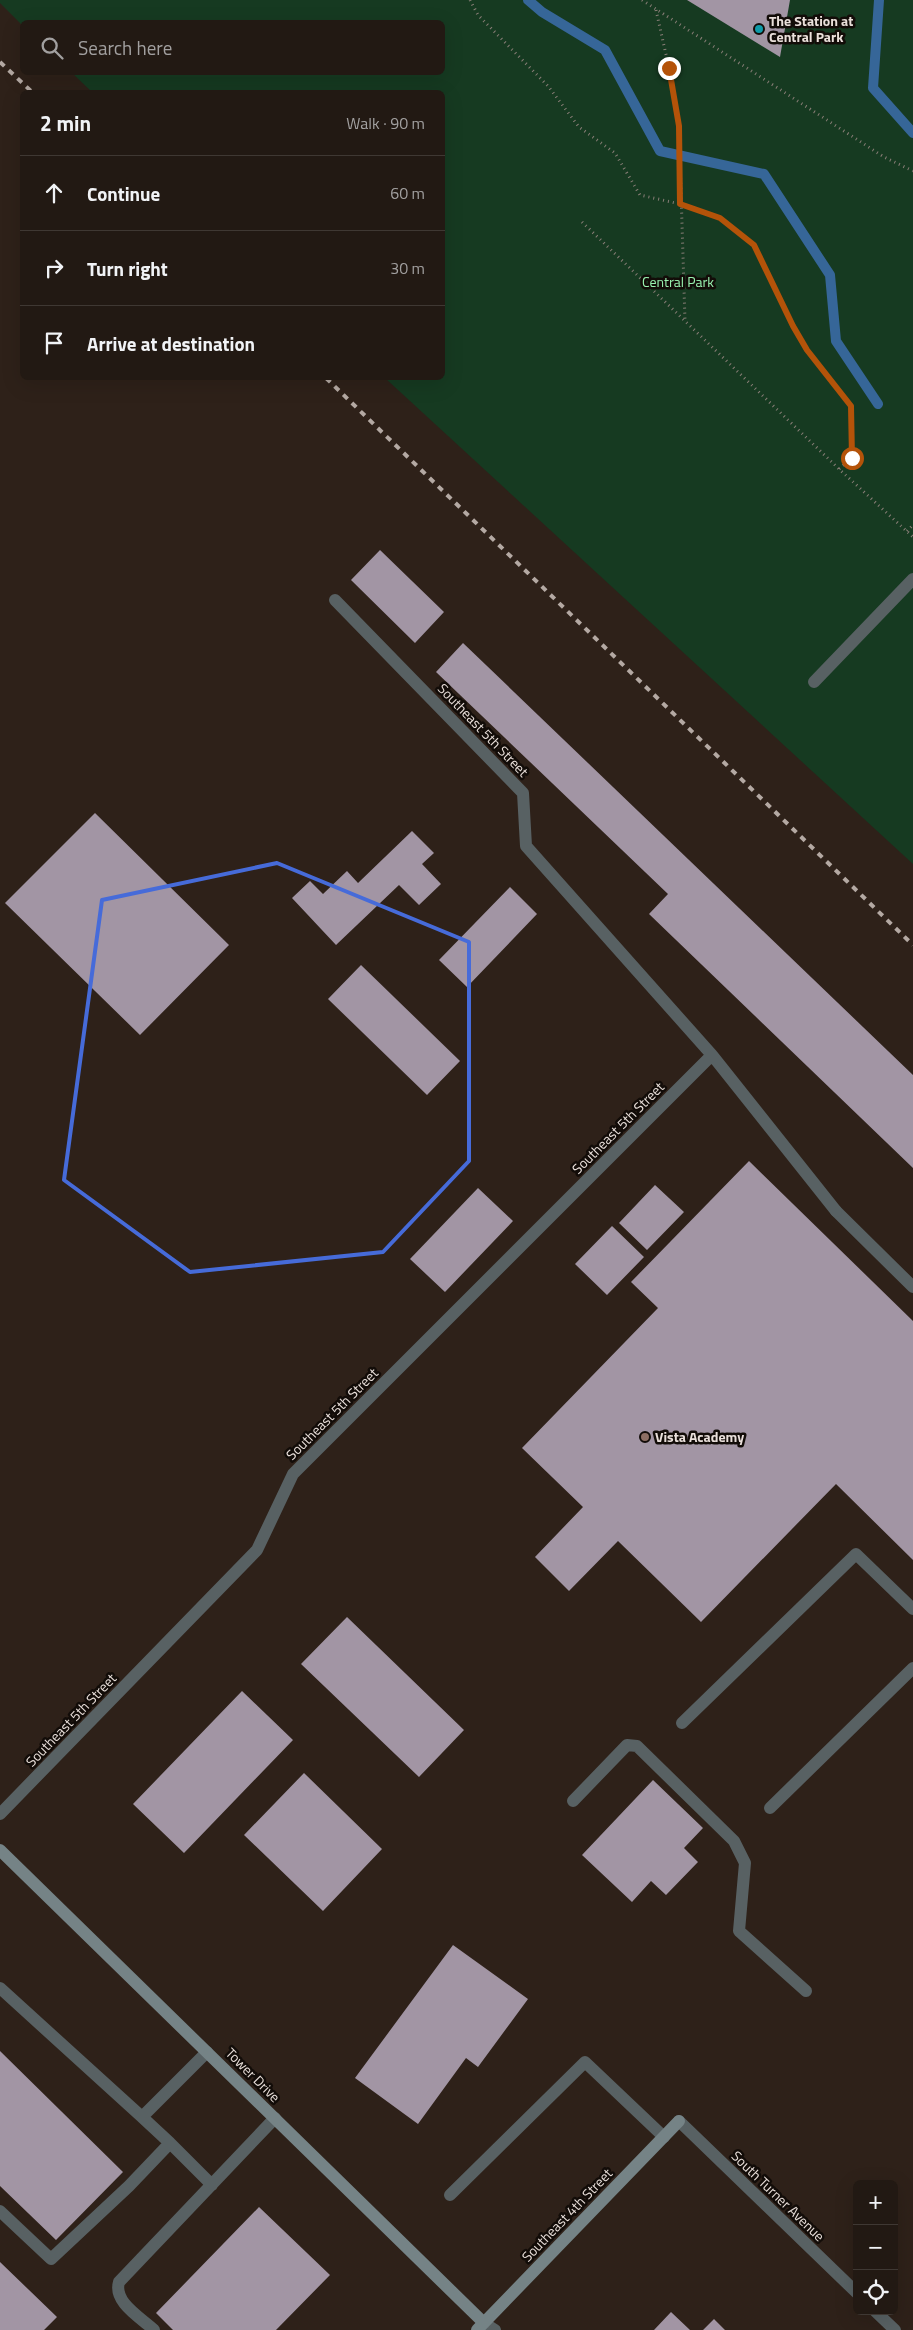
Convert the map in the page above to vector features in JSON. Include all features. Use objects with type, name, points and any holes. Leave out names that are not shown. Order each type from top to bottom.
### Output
[{"type":"street","points":[[814,682],[913,579]]},
{"type":"street","name":"Southeast 5th Street","points":[[334,600],[523,793],[526,846],[712,1056],[836,1211],[913,1287]]},
{"type":"street","name":"Southeast 5th Street","points":[[0,1814],[258,1550],[293,1474],[712,1056]]},
{"type":"street","points":[[682,1723],[856,1554],[913,1609]]},
{"type":"street","points":[[770,1808],[913,1668]]},
{"type":"street","points":[[573,1801],[628,1746],[637,1746],[734,1841],[745,1863],[739,1931],[806,1991]]},
{"type":"street","name":"Tower Drive","points":[[0,1850],[275,2118],[480,2326]]},
{"type":"street","points":[[0,1988],[170,2143],[212,2185]]},
{"type":"street","points":[[142,2117],[207,2052]]},
{"type":"street","points":[[450,2195],[585,2062],[664,2137]]},
{"type":"street","points":[[154,2330],[121,2300],[117,2290],[119,2282],[275,2118]]},
{"type":"street","name":"Southeast 4th Street","points":[[480,2326],[679,2121]]},
{"type":"street","name":"South Turner Avenue","points":[[679,2121],[853,2289]]},
{"type":"street","points":[[0,2211],[51,2259],[129,2186],[170,2143]]},
{"type":"street","points":[[879,2315],[895,2330]]},
{"type":"street","points":[[480,2326],[495,2330]]},
{"type":"path","points":[[470,0],[478,15],[548,86],[579,127],[615,153],[640,195],[680,204],[720,218],[754,245],[802,342],[851,406],[852,458],[839,469]]},
{"type":"path","points":[[642,0],[884,157],[913,171]]},
{"type":"path","points":[[656,10],[679,126],[685,321]]},
{"type":"path","points":[[582,222],[839,469],[913,537]]},
{"type":"path","points":[[908,531],[913,525]]},
{"type":"highlighted area","points":[[277,863],[469,942],[469,1161],[383,1252],[190,1272],[64,1180],[102,900]]},
{"type":"green space","name":"Central Park","points":[[0,0],[913,0],[913,864],[387,380],[445,380],[445,90],[90,90],[74,75],[445,75],[445,20],[20,20],[20,23],[0,3]]},
{"type":"building","name":"The Station at Central Park","points":[[687,0],[790,0],[780,57]]},
{"type":"building","points":[[380,550],[444,612],[415,643],[351,580]]},
{"type":"building","points":[[463,643],[913,1075],[913,1168],[649,914],[668,894],[436,672]]},
{"type":"building","points":[[95,813],[229,945],[140,1035],[5,903]]},
{"type":"building","points":[[412,831],[434,853],[422,864],[441,884],[419,905],[399,885],[336,945],[292,898],[310,881],[323,894],[347,871],[358,883]]},
{"type":"building","points":[[510,887],[537,914],[467,987],[439,960]]},
{"type":"building","points":[[361,965],[460,1061],[427,1095],[328,999]]},
{"type":"building","points":[[749,1161],[913,1321],[913,1560],[836,1484],[701,1622],[618,1541],[569,1591],[535,1557],[583,1507],[522,1448],[658,1308],[631,1282]]},
{"type":"building","points":[[655,1185],[684,1212],[647,1250],[619,1223]]},
{"type":"building","points":[[478,1188],[513,1221],[445,1292],[410,1259]]},
{"type":"building","points":[[612,1226],[644,1257],[607,1295],[575,1264]]},
{"type":"building","points":[[347,1617],[464,1730],[419,1777],[301,1664]]},
{"type":"building","points":[[242,1691],[293,1740],[184,1853],[133,1804]]},
{"type":"building","points":[[304,1773],[382,1849],[323,1911],[244,1835]]},
{"type":"building","points":[[653,1780],[703,1828],[684,1848],[698,1862],[666,1895],[651,1881],[632,1902],[582,1855]]},
{"type":"building","points":[[453,1945],[528,1999],[478,2067],[466,2058],[418,2124],[355,2078]]},
{"type":"building","points":[[0,2051],[123,2172],[56,2240],[0,2186]]},
{"type":"building","points":[[259,2207],[330,2275],[276,2330],[173,2330],[156,2313]]},
{"type":"building","points":[[0,2262],[57,2317],[44,2330],[0,2330]]},
{"type":"building","points":[[671,2312],[690,2330],[654,2330]]},
{"type":"building","points":[[714,2319],[725,2330],[703,2330]]},
{"type":"waterway","points":[[528,0],[542,12],[605,50],[660,151],[764,174],[830,275],[836,341],[878,404]]},
{"type":"waterway","points":[[879,0],[873,88],[913,133]]},
{"type":"railway","points":[[0,62],[30,90]]},
{"type":"railway","points":[[328,380],[913,945]]},
{"type":"place","name":"The Station at Central Park","points":[[759,29]]},
{"type":"place","name":"Vista Academy","points":[[645,1437]]},
{"type":"route","points":[[669,68],[679,126],[680,204],[720,218],[754,245],[793,326],[807,350],[851,406],[852,458]]}]
